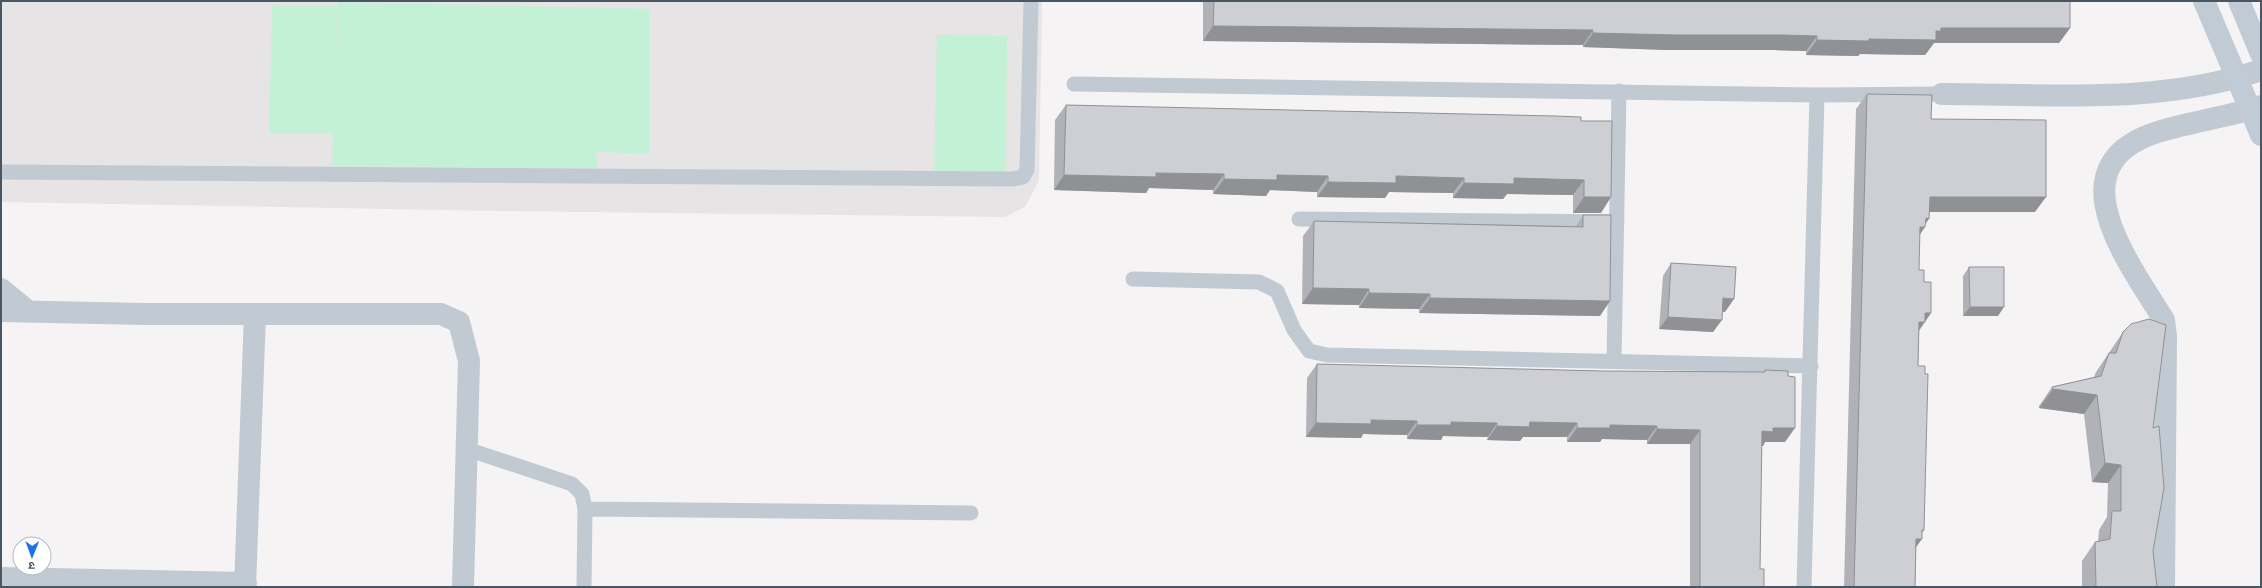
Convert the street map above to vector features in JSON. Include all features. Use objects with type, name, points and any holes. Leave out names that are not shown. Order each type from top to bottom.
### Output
[{"type":"main road","points":[[2204,1],[2236,79],[2255,108],[2261,135]]},
{"type":"main road","points":[[2239,1],[2261,54]]},
{"type":"street","points":[[1942,94],[2142,94],[2236,79],[2261,70]]},
{"type":"street","points":[[2164,587],[2166,336],[2164,320],[2110,227],[2105,207],[2106,180],[2112,162],[2124,147],[2160,131],[2255,108]]},
{"type":"street","points":[[1,288],[29,312]]},
{"type":"street","points":[[1,311],[255,314],[441,314],[459,322],[469,361],[463,587]]},
{"type":"street","points":[[1,578],[246,585],[255,314]]},
{"type":"lane","points":[[1,172],[1012,179],[1023,177],[1027,170],[1031,1]]},
{"type":"lane","points":[[1074,84],[1817,95],[1942,94]]},
{"type":"lane","points":[[1614,361],[1619,91]]},
{"type":"lane","points":[[1804,587],[1817,95]]},
{"type":"lane","points":[[1300,219],[1617,222]]},
{"type":"lane","points":[[1133,279],[1259,282],[1277,291],[1294,330],[1309,351],[1327,355],[1811,366]]},
{"type":"lane","points":[[467,449],[572,484],[582,494],[585,509],[584,587]]},
{"type":"lane","points":[[585,509],[971,513]]},
{"type":"shaded area","points":[[1,1],[1042,1],[1039,181],[1025,207],[1005,217],[498,211],[1,202]]},
{"type":"green space","points":[[338,2],[649,9],[649,154],[596,152],[598,168],[332,166],[333,133],[269,133],[272,5],[337,6],[336,56]]},
{"type":"green space","points":[[937,35],[1007,36],[1006,171],[934,172]]},
{"type":"building","points":[[1214,1],[2070,1],[2070,28],[1941,28],[1941,31],[1936,31],[1936,40],[1869,39],[1869,41],[1817,40],[1817,36],[1784,35],[1593,33],[1593,30],[1213,26]]},
{"type":"building","points":[[1867,94],[1932,95],[1931,119],[2046,120],[2046,197],[1930,197],[1929,219],[1926,218],[1925,227],[1920,227],[1919,270],[1924,270],[1924,282],[1931,282],[1931,313],[1925,313],[1925,322],[1919,322],[1918,366],[1925,366],[1925,374],[1928,374],[1924,530],[1922,530],[1922,539],[1916,539],[1915,587],[1854,587]]},
{"type":"building","points":[[1066,105],[1555,116],[1581,117],[1581,121],[1612,121],[1611,197],[1584,197],[1584,180],[1514,178],[1514,184],[1464,183],[1464,178],[1396,176],[1396,183],[1328,182],[1328,176],[1277,175],[1277,180],[1224,179],[1224,174],[1156,173],[1156,177],[1064,175]]},
{"type":"building","points":[[1583,215],[1611,215],[1610,301],[1430,298],[1430,294],[1369,293],[1369,289],[1313,288],[1314,221],[1583,227]]},
{"type":"building","points":[[1671,263],[1736,267],[1734,299],[1723,298],[1722,320],[1668,317]]},
{"type":"building","points":[[1969,267],[2004,267],[2004,307],[1970,307]]},
{"type":"building","points":[[2149,319],[2166,325],[2153,428],[2159,426],[2164,488],[2153,551],[2157,587],[2096,587],[2095,542],[2110,539],[2112,511],[2121,511],[2121,465],[2105,463],[2097,395],[2053,389],[2052,387],[2101,376],[2109,353],[2116,353],[2123,332],[2131,324]]},
{"type":"building","points":[[1317,364],[1602,371],[1788,371],[1788,376],[1795,377],[1795,428],[1773,428],[1773,432],[1762,431],[1760,569],[1764,569],[1764,587],[1700,587],[1700,430],[1657,429],[1657,426],[1610,425],[1610,428],[1577,428],[1577,423],[1530,422],[1529,427],[1497,426],[1497,423],[1451,422],[1451,425],[1417,425],[1417,421],[1371,420],[1371,424],[1316,423]]}]
